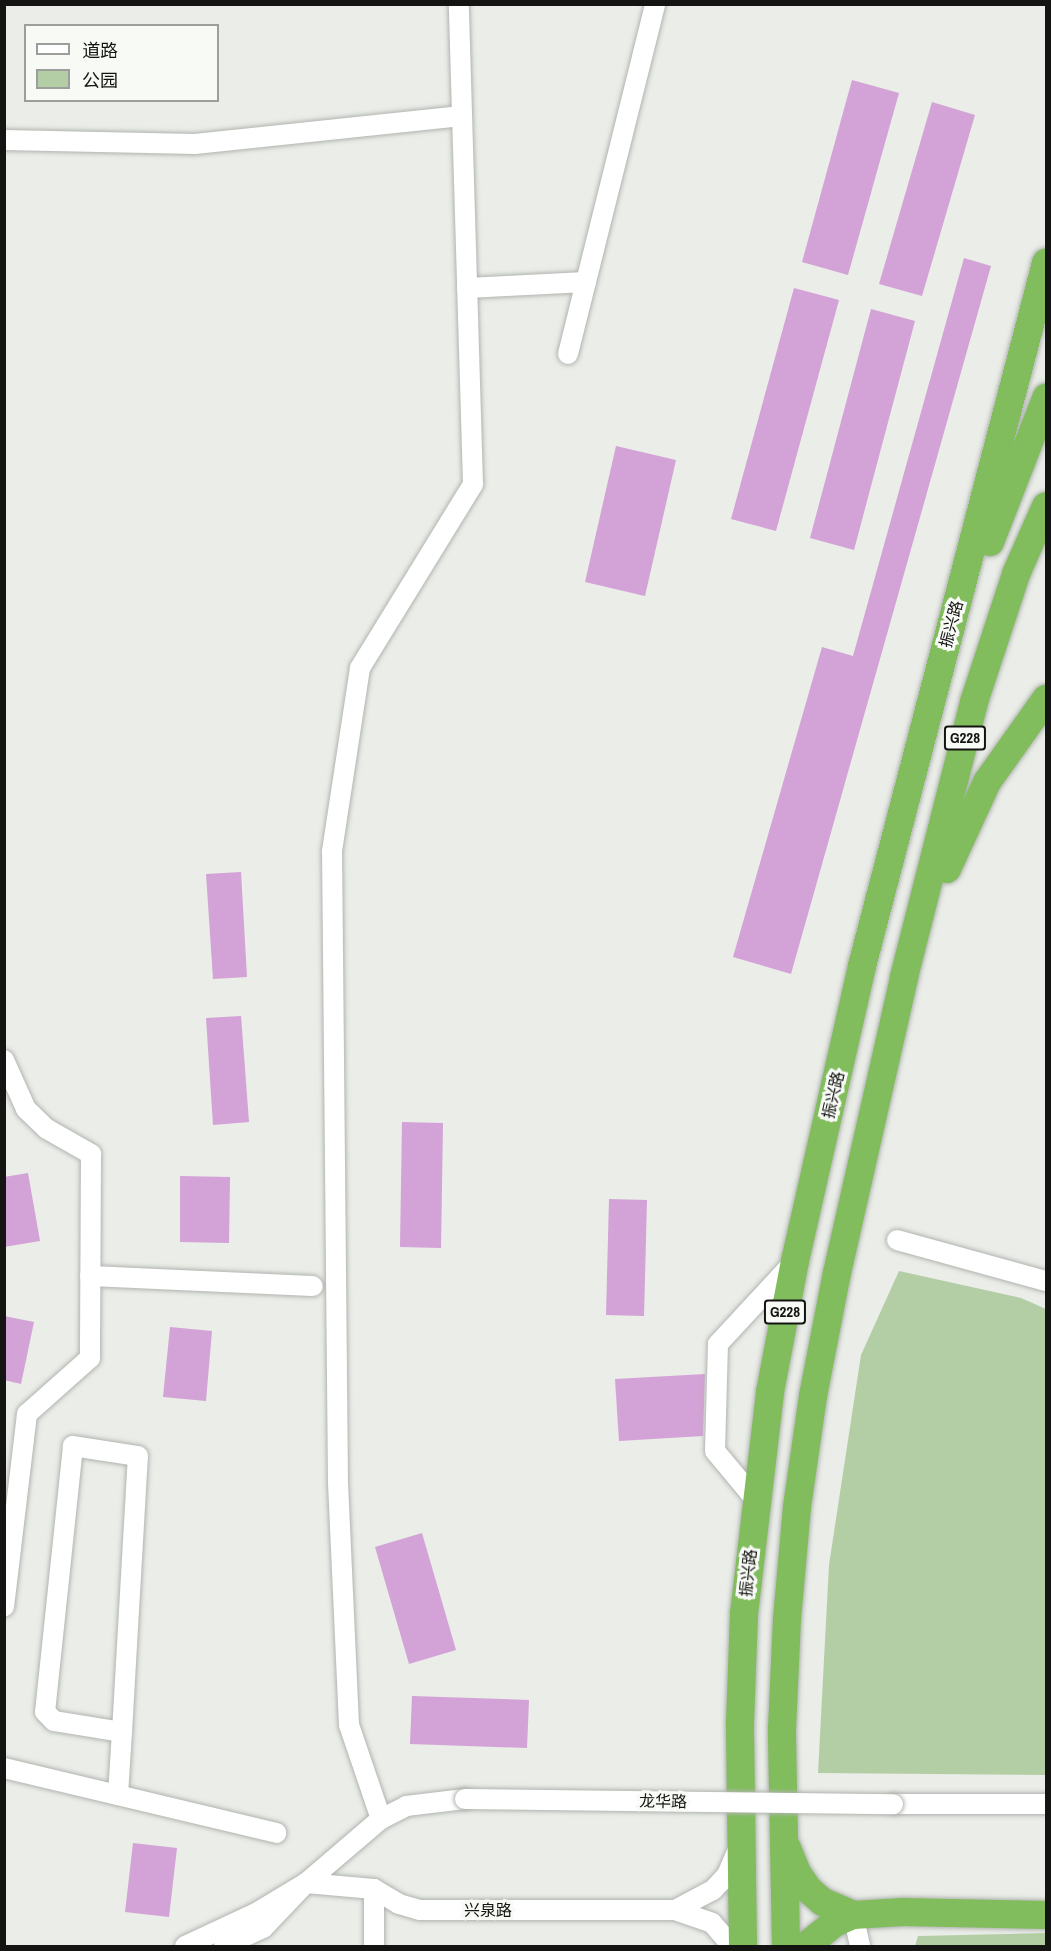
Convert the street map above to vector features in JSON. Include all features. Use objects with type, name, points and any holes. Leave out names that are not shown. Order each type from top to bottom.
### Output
[{"type":"highway","name":"振兴路","points":[[743,1947],[740,1840],[744,1614],[755,1499],[770,1392],[795,1261],[862,966],[1047,263]]},
{"type":"highway","points":[[933,693],[1047,398]]},
{"type":"highway","name":"G228","points":[[786,1947],[782,1834],[782,1718],[796,1507],[837,1273],[904,977],[974,702],[1016,574],[1047,506]]},
{"type":"highway","points":[[904,977],[962,830],[1008,749],[1047,699]]},
{"type":"highway","points":[[782,1834],[797,1873],[809,1890],[823,1902],[854,1916]]},
{"type":"highway","points":[[806,1947],[834,1923],[854,1916],[903,1912],[1047,1915]]},
{"type":"street","points":[[381,1819],[348,1714],[338,1483],[332,851],[360,668],[473,484],[459,4]]},
{"type":"street","points":[[568,354],[655,4]]},
{"type":"street","points":[[4,140],[195,144],[462,116]]},
{"type":"street","points":[[467,288],[586,282]]},
{"type":"street","points":[[4,1060],[26,1109],[47,1129],[91,1154],[90,1358],[27,1414],[4,1606]]},
{"type":"street","points":[[897,1239],[1047,1281]]},
{"type":"street","points":[[755,1499],[715,1451],[718,1344],[795,1261]]},
{"type":"street","points":[[90,1276],[313,1286]]},
{"type":"street","points":[[118,1795],[122,1732],[138,1456],[73,1446],[45,1712],[54,1721],[122,1732]]},
{"type":"street","points":[[4,1768],[276,1833]]},
{"type":"street","name":"龙华路","points":[[306,1883],[381,1819],[406,1806],[465,1799],[1047,1804]]},
{"type":"street","points":[[675,1910],[696,1902],[728,1875],[740,1840]]},
{"type":"street","points":[[185,1947],[256,1913],[306,1883]]},
{"type":"street","points":[[224,1947],[263,1928],[306,1883]]},
{"type":"street","name":"兴泉路","points":[[306,1883],[374,1889],[399,1904],[420,1910],[675,1910]]},
{"type":"street","points":[[374,1889],[374,1947]]},
{"type":"street","points":[[675,1910],[712,1923],[732,1947]]},
{"type":"street","points":[[854,1916],[860,1947]]},
{"type":"green space","points":[[899,1271],[1021,1298],[1046,1309],[1046,1775],[818,1773],[829,1565],[861,1355]]},
{"type":"green space","points":[[1046,1933],[1046,1946],[915,1946],[918,1936]]},
{"type":"building","points":[[852,80],[899,93],[848,275],[802,262]]},
{"type":"building","points":[[932,102],[975,115],[922,296],[879,284]]},
{"type":"building","points":[[964,258],[991,266],[791,974],[733,957],[822,647],[853,656]]},
{"type":"building","points":[[794,288],[839,300],[776,531],[731,519]]},
{"type":"building","points":[[871,309],[915,321],[854,550],[810,538]]},
{"type":"building","points":[[616,446],[676,460],[645,596],[585,582]]},
{"type":"building","points":[[241,872],[247,977],[213,979],[206,874]]},
{"type":"building","points":[[241,1016],[249,1122],[213,1125],[206,1018]]},
{"type":"building","points":[[402,1122],[443,1123],[441,1248],[400,1247]]},
{"type":"building","points":[[28,1173],[40,1241],[4,1247],[4,1177]]},
{"type":"building","points":[[180,1176],[230,1177],[229,1243],[180,1242]]},
{"type":"building","points":[[609,1199],[647,1200],[644,1316],[606,1315]]},
{"type":"building","points":[[4,1316],[34,1322],[21,1384],[4,1380]]},
{"type":"building","points":[[170,1327],[212,1331],[206,1401],[163,1397]]},
{"type":"building","points":[[705,1374],[703,1436],[619,1441],[615,1379]]},
{"type":"building","points":[[422,1533],[456,1650],[409,1664],[375,1547]]},
{"type":"building","points":[[412,1696],[529,1700],[527,1748],[410,1744]]},
{"type":"building","points":[[133,1843],[177,1848],[169,1917],[125,1912]]}]
